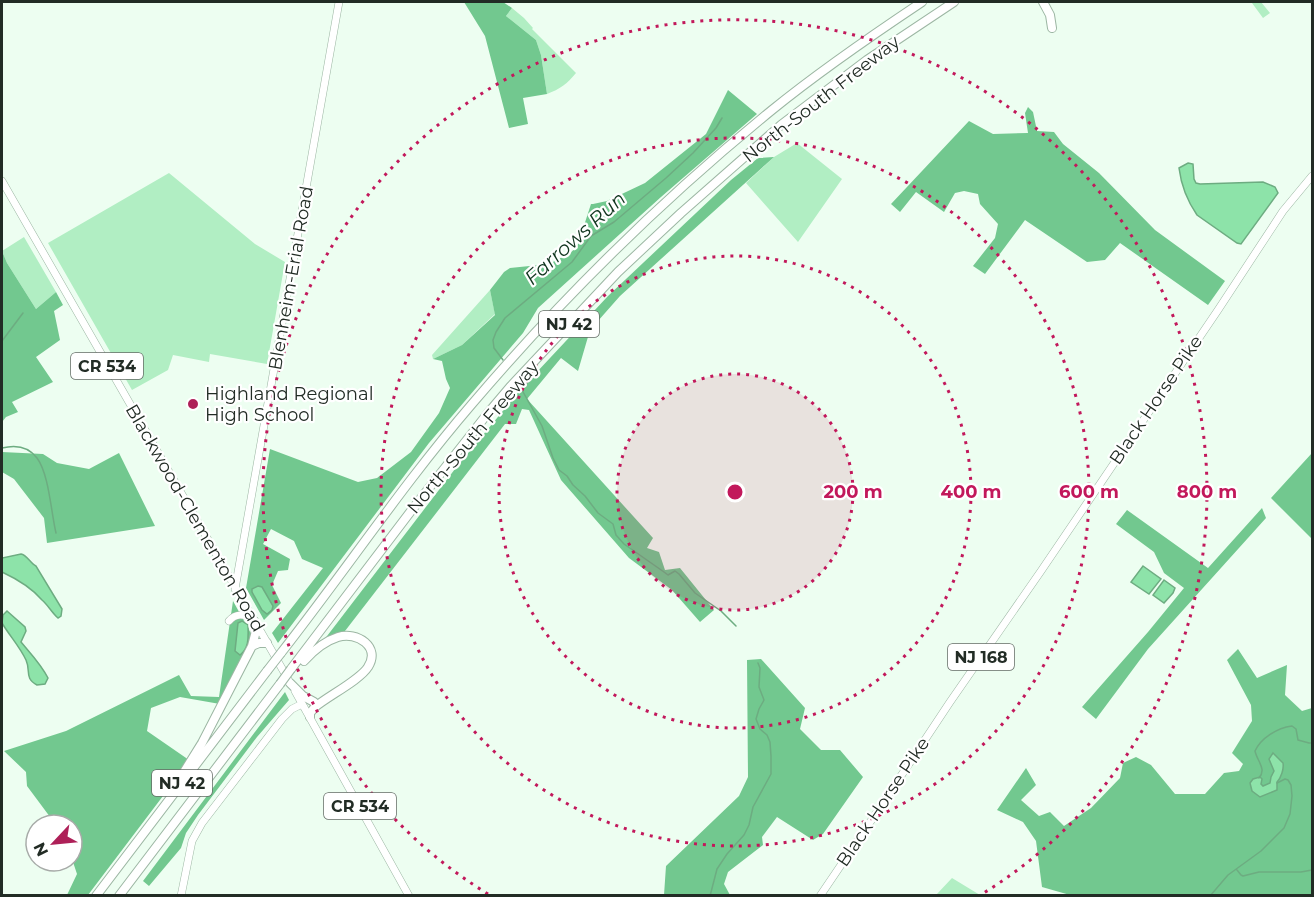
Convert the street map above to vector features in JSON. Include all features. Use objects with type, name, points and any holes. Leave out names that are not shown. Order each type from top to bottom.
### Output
[{"type":"highway","points":[[882,29],[913,2]]},
{"type":"highway","name":"North-South Freeway","points":[[96,896],[437,446],[522,348],[598,267],[673,195],[772,109],[823,70],[922,2]]},
{"type":"highway","name":"North-South Freeway","points":[[119,896],[274,692],[284,685],[411,511],[482,421],[510,387],[590,301],[645,247],[781,125],[867,60],[956,2]]},
{"type":"highway","points":[[1044,2],[1061,20]]},
{"type":"highway","points":[[1044,2],[1052,27]]},
{"type":"highway","points":[[135,844],[202,743],[252,646],[256,631],[254,620]]},
{"type":"highway","points":[[292,671],[316,649],[343,635],[362,639],[371,652],[372,658],[369,666],[359,676],[318,701],[302,704]]},
{"type":"highway","points":[[252,646],[267,643]]},
{"type":"highway","points":[[284,685],[303,696],[318,701]]},
{"type":"highway","points":[[310,717],[318,701]]},
{"type":"main road","name":"Blenheim-Erial Road","points":[[235,589],[339,2]]},
{"type":"main road","name":"Black Horse Pike","points":[[820,896],[1283,211],[1312,176]]},
{"type":"main road","name":"Blackwood-Clementon Road","points":[[2,181],[281,667],[284,685]]},
{"type":"main road","points":[[229,621],[239,615],[245,615],[254,620]]},
{"type":"main road","name":"CR 534","points":[[284,685],[302,704],[310,717],[409,896]]},
{"type":"main road","points":[[181,896],[192,841],[198,830],[282,718],[302,704]]},
{"type":"shaded area","points":[[464,2],[503,2],[512,8],[506,16],[536,40],[541,55],[547,94],[523,98],[528,124],[509,128],[485,36]]},
{"type":"shaded area","points":[[1252,2],[1261,2],[1270,13],[1263,18]]},
{"type":"shaded area","points":[[512,8],[576,73],[560,88],[547,94],[541,55],[536,40],[506,16]]},
{"type":"shaded area","points":[[728,90],[757,114],[538,308],[523,333],[429,443],[278,643],[272,633],[323,568],[302,559],[294,541],[271,529],[263,544],[290,559],[288,570],[278,571],[272,585],[281,603],[264,620],[246,588],[270,449],[358,482],[377,478],[411,452],[439,413],[450,388],[442,361],[433,359],[462,345],[495,315],[490,290],[504,272],[510,268],[549,264],[570,253],[577,247],[591,204],[607,201],[645,183],[706,134]]},
{"type":"shaded area","points":[[1028,107],[1033,112],[1037,131],[1054,132],[1063,144],[1099,173],[1155,230],[1225,281],[1208,305],[1120,243],[1105,260],[1087,262],[1025,220],[985,274],[973,266],[995,238],[998,224],[980,204],[978,194],[964,191],[955,193],[944,212],[916,192],[900,212],[891,204],[969,121],[993,134],[1028,133],[1025,113]]},
{"type":"shaded area","points":[[797,143],[842,179],[798,242],[746,183],[774,157]]},
{"type":"shaded area","points":[[774,157],[620,296],[590,330],[578,371],[561,358],[527,399],[653,538],[647,548],[659,552],[665,570],[680,568],[714,610],[700,622],[672,590],[629,558],[561,480],[529,410],[522,409],[516,424],[505,424],[345,631],[324,640],[455,469],[521,389],[608,296],[731,180],[758,158]]},
{"type":"shaded area","points":[[1188,163],[1193,164],[1196,183],[1263,182],[1275,187],[1278,193],[1241,244],[1197,215],[1185,193],[1180,174],[1179,168]]},
{"type":"shaded area","points":[[169,173],[255,244],[285,262],[267,364],[210,354],[209,362],[173,355],[168,370],[132,390],[48,243]]},
{"type":"shaded area","points":[[24,237],[56,292],[36,309],[2,251]]},
{"type":"shaded area","points":[[2,251],[36,309],[56,292],[63,305],[54,311],[60,340],[36,357],[53,382],[12,402],[18,412],[6,417],[2,422]]},
{"type":"shaded area","points":[[490,290],[495,314],[462,345],[433,359],[432,355]]},
{"type":"shaded area","points":[[2,452],[43,454],[57,463],[89,469],[119,453],[155,526],[47,543],[44,518],[14,479],[2,472]]},
{"type":"shaded area","points":[[1312,453],[1312,539],[1271,498]]},
{"type":"shaded area","points":[[1262,508],[1266,518],[1148,649],[1096,719],[1082,707],[1184,588],[1164,573],[1154,552],[1116,524],[1127,510],[1208,568]]},
{"type":"shaded area","points":[[21,554],[36,566],[62,609],[61,616],[58,618],[33,591],[2,572],[2,558]]},
{"type":"shaded area","points":[[1143,566],[1161,579],[1149,594],[1131,582]]},
{"type":"shaded area","points":[[1164,580],[1175,588],[1164,603],[1153,595]]},
{"type":"shaded area","points":[[262,587],[273,606],[267,614],[262,610],[252,592],[252,589]]},
{"type":"shaded area","points":[[233,601],[254,639],[248,644],[220,704],[180,697],[151,708],[147,731],[189,760],[191,759],[88,895],[67,895],[77,873],[84,873],[84,813],[47,813],[27,786],[26,772],[4,751],[66,731],[179,675],[191,696],[219,697]]},
{"type":"shaded area","points":[[7,611],[25,627],[26,631],[21,642],[36,659],[48,678],[45,684],[37,685],[30,680],[26,660],[2,623],[3,615]]},
{"type":"shaded area","points":[[242,621],[248,625],[248,637],[247,645],[240,655],[235,651],[238,623]]},
{"type":"shaded area","points":[[1238,649],[1257,678],[1287,665],[1285,695],[1302,711],[1312,708],[1312,895],[1070,895],[1042,887],[1036,841],[1023,822],[997,810],[1026,768],[1036,785],[1021,800],[1039,816],[1050,812],[1064,826],[1091,808],[1120,778],[1123,763],[1136,757],[1151,765],[1175,794],[1205,794],[1224,773],[1239,771],[1243,764],[1232,753],[1252,721],[1251,705],[1227,660]]},
{"type":"shaded area","points":[[761,659],[805,708],[800,729],[821,750],[840,750],[863,777],[823,834],[813,840],[777,817],[762,837],[763,845],[728,872],[724,884],[730,895],[664,895],[666,866],[739,796],[748,777],[747,660]]},
{"type":"shaded area","points":[[285,692],[289,700],[257,737],[198,815],[186,833],[181,848],[149,886],[143,881]]},
{"type":"shaded area","points":[[1273,753],[1283,763],[1277,790],[1260,797],[1252,791],[1250,783],[1253,779],[1260,777],[1263,786],[1270,783],[1274,771],[1269,759]]},
{"type":"shaded area","points":[[952,878],[980,895],[936,895]]},
{"type":"waterway","name":"Farrows Run","points":[[503,360],[494,348],[493,340],[505,318],[572,262],[591,236],[614,222],[666,178],[693,153],[722,118]]},
{"type":"waterway","points":[[2,341],[23,313]]},
{"type":"waterway","name":"Farrows Run","points":[[522,390],[542,426],[559,470],[567,476],[598,513],[613,524],[616,535],[624,544],[668,575],[675,571],[695,593],[721,611],[736,626]]},
{"type":"waterway","points":[[2,448],[21,447],[37,458],[47,483],[56,533]]},
{"type":"waterway","name":"Farrows Run","points":[[710,896],[717,869],[744,835],[753,807],[771,774],[770,742],[756,719],[764,700],[759,687],[758,663]]},
{"type":"waterway","points":[[1259,778],[1262,768],[1255,751],[1270,734],[1292,726],[1296,729],[1298,740],[1312,743]]},
{"type":"waterway","points":[[1210,896],[1228,875],[1261,851],[1284,828],[1290,814],[1291,785],[1285,779],[1277,783]]},
{"type":"waterway","points":[[1237,870],[1243,876],[1259,872],[1312,870]]},
{"type":"place","name":"Highland Regional High School","points":[[193,404]]}]
